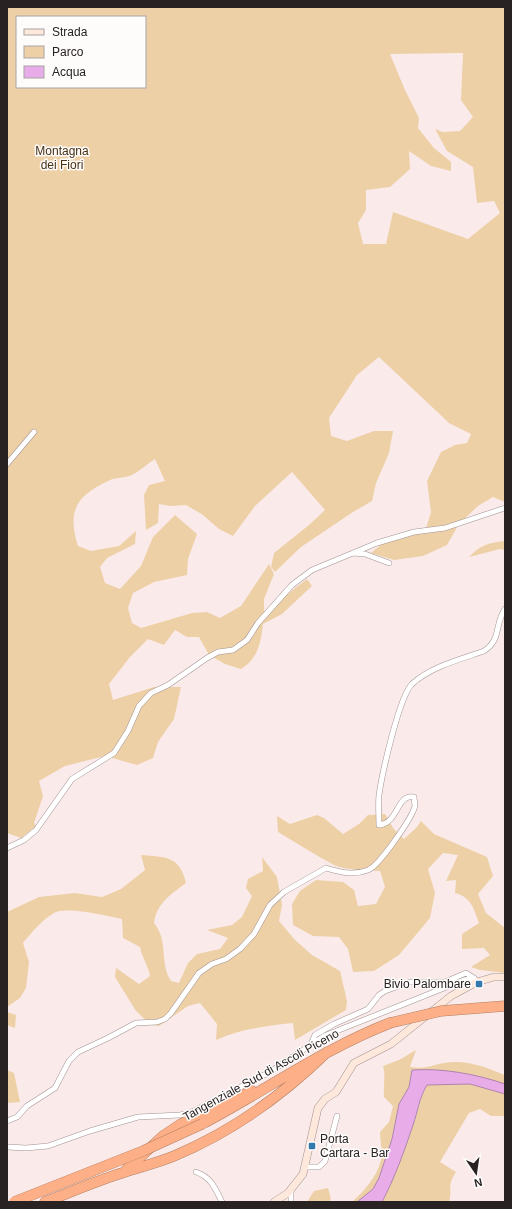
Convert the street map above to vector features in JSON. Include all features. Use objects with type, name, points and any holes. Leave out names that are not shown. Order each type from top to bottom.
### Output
[{"type":"highway","name":"Tangenziale Sud di Ascoli Piceno","points":[[14,1202],[143,1151],[202,1124],[234,1107],[327,1052],[390,1023],[441,1011],[505,1006]]},
{"type":"highway","points":[[45,1202],[121,1173],[173,1156],[224,1131],[302,1077],[327,1052]]},
{"type":"highway","points":[[121,1173],[163,1136],[200,1115],[299,1068]]},
{"type":"street","points":[[7,464],[34,432]]},
{"type":"street","points":[[7,849],[24,840],[36,830],[72,779],[114,753],[128,731],[139,706],[151,693],[168,685],[207,658],[218,652],[233,650],[247,640],[258,623],[292,585],[312,570],[377,543],[414,532],[445,528],[505,508]]},
{"type":"street","points":[[351,553],[365,554],[389,563]]},
{"type":"street","points":[[7,1121],[17,1117],[27,1106],[55,1088],[69,1061],[78,1052],[136,1023],[158,1022],[168,1016],[199,973],[212,964],[226,959],[240,949],[254,934],[270,905],[284,892],[326,868],[345,873],[356,873],[370,870],[386,852],[410,818],[415,804],[414,797],[408,796],[403,799],[394,816],[384,824],[379,825],[379,795],[386,762],[398,715],[411,685],[428,673],[484,651],[492,646],[497,637],[500,616],[505,609]]},
{"type":"street","points":[[312,1042],[315,1036],[334,1024],[368,1009],[379,995],[385,991],[410,982],[445,982],[466,973],[475,980]]},
{"type":"street","points":[[7,1147],[26,1148],[48,1146],[90,1131],[138,1117],[180,1115],[190,1113],[270,1072],[312,1042],[399,1005],[464,980],[505,977]]},
{"type":"street","points":[[274,1202],[291,1190],[303,1174],[318,1108],[325,1099],[336,1092],[354,1063],[391,1044],[451,996],[475,980]]},
{"type":"street","points":[[304,1167],[319,1167],[325,1161],[337,1116]]},
{"type":"street","points":[[196,1172],[206,1175],[213,1183],[222,1202]]},
{"type":"street","points":[[291,1190],[291,1202]]},
{"type":"green space","name":"Montagna dei Fiori","points":[[7,7],[505,7],[505,502],[493,497],[478,506],[459,524],[447,545],[423,556],[394,560],[371,553],[383,543],[425,532],[431,512],[427,481],[441,452],[455,445],[467,443],[471,434],[449,423],[379,357],[357,375],[329,418],[331,436],[347,441],[374,431],[393,431],[389,453],[376,483],[372,501],[301,547],[275,572],[271,567],[274,553],[325,510],[292,472],[255,506],[233,536],[219,529],[203,515],[186,505],[170,506],[159,504],[158,523],[146,530],[144,495],[149,485],[165,481],[155,459],[138,472],[126,477],[111,480],[88,493],[77,506],[74,514],[75,534],[78,546],[91,551],[119,546],[136,531],[135,544],[107,558],[100,567],[105,583],[120,589],[141,566],[153,537],[175,515],[197,534],[188,559],[187,575],[154,582],[133,593],[128,608],[132,623],[141,628],[192,613],[207,612],[220,618],[241,606],[269,564],[274,574],[264,599],[264,612],[307,579],[312,586],[282,614],[263,624],[258,650],[247,665],[241,669],[225,664],[209,655],[199,637],[187,637],[175,630],[164,645],[148,639],[130,657],[109,684],[113,700],[154,687],[181,687],[174,719],[158,742],[153,758],[137,765],[105,756],[65,766],[39,781],[43,796],[34,823],[36,826],[21,838],[7,833]],"holes":[[[463,53],[461,100],[473,117],[460,131],[443,132],[435,129],[447,151],[473,167],[477,203],[494,201],[500,213],[468,239],[393,212],[386,244],[363,244],[358,223],[366,210],[366,190],[390,187],[410,169],[409,151],[431,166],[451,171],[451,162],[434,148],[418,128],[419,118],[390,54]]]},
{"type":"green space","points":[[505,541],[505,550],[500,549],[469,557],[485,545]]},
{"type":"green space","points":[[385,814],[393,828],[404,839],[417,827],[421,821],[434,834],[487,857],[493,876],[478,894],[486,913],[505,928],[505,973],[480,970],[471,967],[490,955],[484,948],[462,949],[462,934],[479,923],[471,904],[465,897],[455,893],[456,880],[446,881],[458,855],[443,853],[428,869],[435,893],[430,918],[399,955],[374,971],[353,972],[348,949],[339,937],[313,936],[293,925],[292,904],[300,891],[316,880],[343,882],[354,890],[358,906],[376,904],[385,887],[380,871],[339,867],[278,832],[277,816],[290,824],[317,815],[324,818],[343,834],[359,824],[368,815]]},
{"type":"green space","points":[[141,855],[158,856],[176,863],[183,874],[186,883],[161,905],[154,923],[159,930],[163,944],[165,966],[171,981],[179,983],[188,963],[197,954],[220,949],[228,938],[207,930],[232,925],[242,917],[252,896],[246,888],[248,879],[263,871],[262,857],[277,877],[282,905],[279,921],[295,940],[312,955],[340,971],[347,1001],[346,1010],[295,1040],[293,1023],[244,1031],[216,1040],[217,1024],[200,1003],[188,1006],[159,1026],[151,1025],[136,1011],[115,977],[116,968],[139,984],[150,976],[140,947],[123,938],[122,919],[77,911],[60,911],[54,913],[37,926],[23,943],[29,962],[26,988],[20,998],[7,1007],[7,912],[39,897],[75,893],[102,897],[121,889],[145,870]]},
{"type":"green space","points":[[7,1012],[16,1015],[15,1028],[7,1025]]},
{"type":"green space","points":[[416,1050],[410,1067],[416,1068],[452,1062],[468,1063],[505,1075],[505,1084],[465,1073],[412,1070],[409,1087],[399,1104],[392,1138],[379,1178],[373,1189],[357,1202],[352,1202],[373,1178],[382,1157],[380,1132],[389,1122],[393,1106],[384,1097],[383,1066],[399,1060]]},
{"type":"green space","points":[[7,1070],[14,1073],[20,1102],[7,1103]]},
{"type":"green space","points":[[447,1083],[470,1084],[505,1094],[505,1116],[491,1116],[480,1109],[469,1113],[440,1162],[456,1172],[450,1184],[449,1202],[382,1202],[399,1164],[427,1085]]},
{"type":"green space","points":[[328,1188],[331,1199],[329,1202],[307,1202],[314,1191]]},
{"type":"water","points":[[412,1070],[459,1072],[483,1077],[505,1084],[505,1094],[470,1084],[427,1085],[420,1100],[399,1164],[382,1202],[357,1202],[373,1189],[379,1178],[392,1139],[399,1104],[409,1087]]},
{"type":"place","name":"Bivio Palombare","points":[[479,984]]},
{"type":"place","name":"Porta Cartara - Bar","points":[[312,1146]]}]
